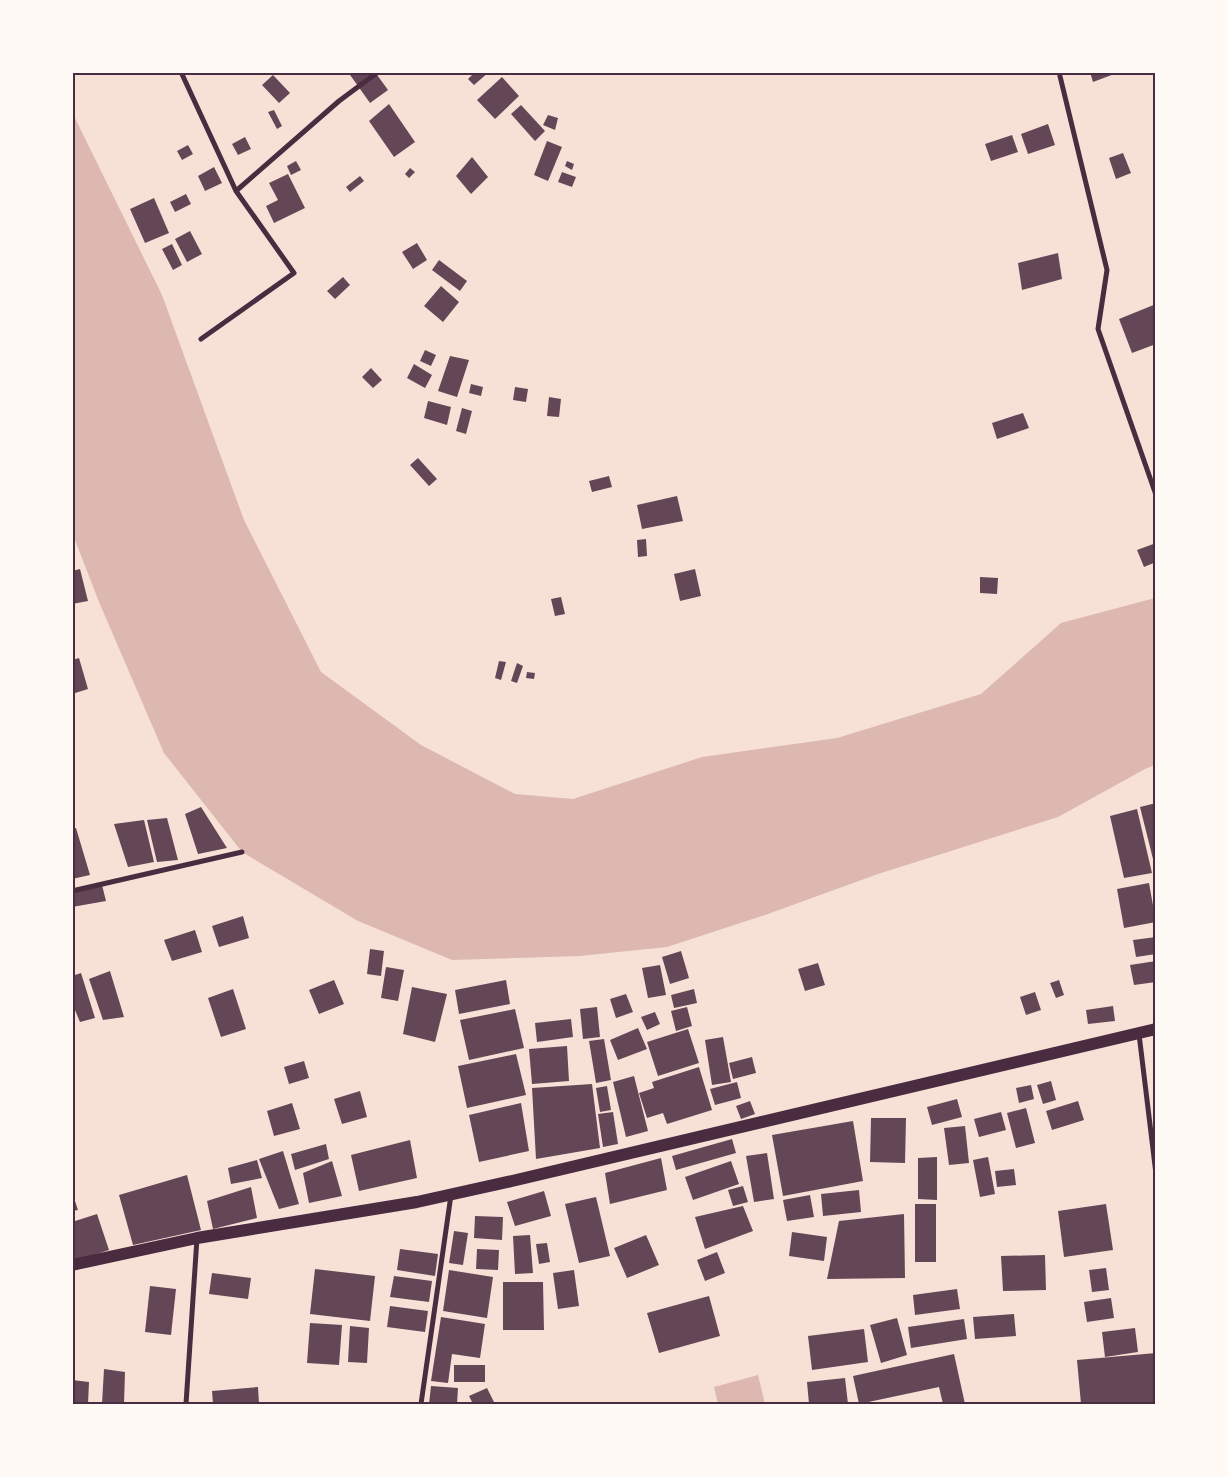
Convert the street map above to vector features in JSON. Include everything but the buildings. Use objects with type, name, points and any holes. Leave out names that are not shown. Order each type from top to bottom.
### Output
[{"type":"main road","points":[[72,1265],[197,1238],[417,1202],[541,1175],[1156,1029]]},
{"type":"street","points":[[181,72],[236,191],[294,273],[201,339]]},
{"type":"street","points":[[236,191],[340,101],[378,72]]},
{"type":"street","points":[[1059,72],[1107,270],[1098,329],[1156,495]]},
{"type":"street","points":[[72,891],[242,852]]},
{"type":"street","points":[[1138,1033],[1156,1174]]},
{"type":"street","points":[[421,1404],[451,1194]]},
{"type":"street","points":[[186,1404],[197,1238]]},
{"type":"shaded area","points":[[72,112],[162,295],[244,520],[321,672],[421,745],[515,794],[573,799],[702,757],[837,738],[981,694],[1061,623],[1155,598],[1155,765],[1058,817],[878,874],[765,915],[667,947],[580,956],[452,960],[358,921],[242,852],[164,753],[99,602],[73,535]]},
{"type":"shaded area","points":[[758,1375],[765,1404],[718,1404],[714,1387]]}]
